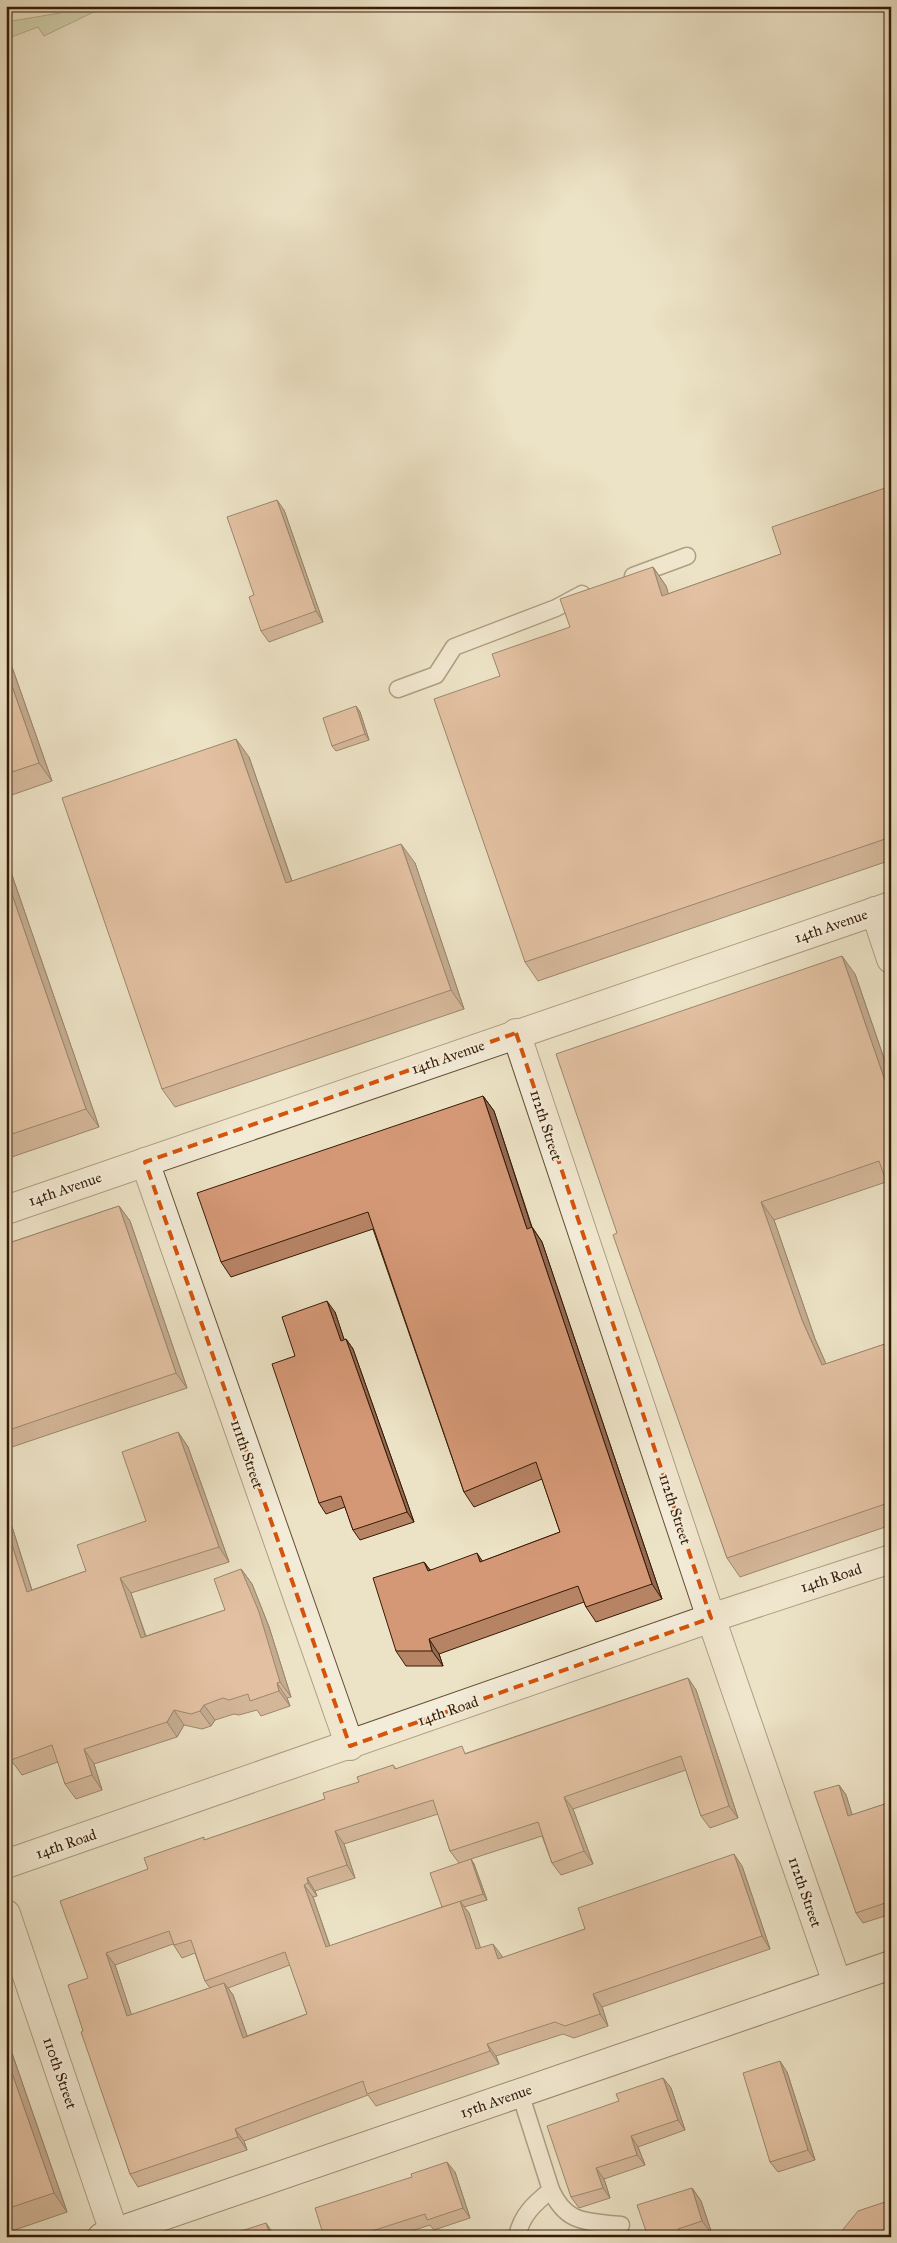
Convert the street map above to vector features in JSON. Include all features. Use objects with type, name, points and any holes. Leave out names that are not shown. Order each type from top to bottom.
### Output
[{"type":"street","points":[[883,909],[891,959]]},
{"type":"street","name":"14th Avenue","points":[[6,1210],[883,909]]},
{"type":"street","name":"112th Street","points":[[516,1034],[711,1618],[837,1984]]},
{"type":"street","name":"111th Street","points":[[145,1162],[350,1746]]},
{"type":"street","name":"14th Road","points":[[6,1864],[350,1746],[711,1618],[891,1558]]},
{"type":"street","name":"110th Street","points":[[6,1914],[108,2235]]},
{"type":"street","name":"15th Avenue","points":[[108,2235],[891,1965]]},
{"type":"lane","points":[[616,582],[687,556]]},
{"type":"lane","points":[[398,689],[436,675],[454,647],[556,608],[572,598],[598,588]]},
{"type":"lane","points":[[520,2093],[551,2190],[558,2206],[579,2220],[621,2225]]},
{"type":"lane","points":[[517,2237],[519,2227],[531,2206],[551,2190]]},
{"type":"highlighted area","points":[[516,1033],[711,1618],[350,1746],[145,1162]]},
{"type":"green space","points":[[71,6],[106,6],[44,36],[38,27],[6,39],[6,22],[60,13]]},
{"type":"building","points":[[891,486],[891,837],[525,962],[434,699],[500,676],[492,654],[570,627],[560,599],[653,567],[662,596],[781,554],[772,527]]},
{"type":"building","points":[[277,500],[316,611],[261,631],[249,597],[254,595],[227,517]]},
{"type":"building","points":[[6,669],[39,763],[6,774]]},
{"type":"building","points":[[356,706],[365,734],[332,746],[323,718]]},
{"type":"building","points":[[236,739],[286,883],[401,844],[451,990],[162,1089],[62,798]]},
{"type":"building","points":[[6,877],[86,1109],[6,1136]]},
{"type":"building","points":[[842,956],[891,1098],[891,1195],[879,1161],[761,1202],[802,1320],[822,1365],[891,1342],[891,1502],[727,1558],[613,1235],[617,1233],[556,1054]]},
{"type":"building","points":[[483,1096],[527,1229],[532,1227],[652,1584],[586,1607],[578,1586],[429,1639],[432,1651],[396,1651],[373,1578],[424,1562],[428,1571],[477,1553],[480,1562],[560,1532],[536,1462],[464,1492],[368,1212],[221,1262],[197,1193]]},
{"type":"building","points":[[119,1206],[176,1373],[6,1431],[6,1244]]},
{"type":"building","points":[[327,1301],[341,1341],[346,1339],[407,1512],[353,1530],[341,1496],[319,1503],[272,1364],[295,1356],[282,1317]]},
{"type":"building","points":[[178,1432],[219,1547],[120,1578],[141,1638],[225,1610],[214,1579],[241,1569],[259,1612],[280,1682],[277,1683],[279,1691],[250,1701],[248,1694],[229,1700],[223,1698],[204,1705],[200,1711],[191,1714],[174,1710],[167,1722],[84,1749],[92,1775],[65,1784],[52,1745],[11,1760],[6,1744],[6,1526],[27,1592],[86,1571],[77,1545],[146,1521],[122,1452]]},
{"type":"building","points":[[688,1678],[729,1806],[701,1816],[681,1756],[564,1797],[584,1851],[552,1863],[538,1822],[450,1851],[433,1800],[335,1831],[347,1865],[307,1878],[308,1883],[304,1885],[326,1947],[460,1901],[476,1949],[493,1944],[498,1959],[585,1929],[578,1908],[734,1854],[762,1936],[593,1994],[600,2014],[565,2026],[555,2022],[487,2044],[490,2051],[367,2094],[363,2081],[235,2129],[238,2137],[130,2174],[81,2032],[83,2031],[68,1985],[88,1978],[60,1901],[148,1869],[144,1858],[325,1799],[323,1793],[359,1782],[357,1777],[393,1765],[395,1769],[462,1746],[465,1754]],"holes":[[[169,1931],[174,1945],[191,1940],[205,1981],[285,1952],[307,2014],[243,2038],[224,1983],[127,2016],[106,1953]]]},
{"type":"building","points":[[839,1785],[848,1816],[891,1802],[891,1901],[856,1913],[814,1792]]},
{"type":"building","points":[[471,1859],[483,1894],[442,1907],[430,1873]]},
{"type":"building","points":[[6,2056],[54,2193],[6,2209]]},
{"type":"building","points":[[780,2061],[808,2150],[770,2162],[743,2073]]},
{"type":"building","points":[[663,2078],[678,2120],[631,2136],[637,2155],[596,2168],[603,2188],[571,2197],[547,2126],[619,2101],[616,2094]]},
{"type":"building","points":[[447,2162],[463,2208],[427,2220],[425,2214],[353,2237],[324,2237],[315,2208],[412,2177],[411,2174]]},
{"type":"building","points":[[692,2188],[702,2221],[678,2229],[680,2237],[648,2237],[637,2205]]},
{"type":"building","points":[[891,2200],[891,2237],[837,2237],[858,2211]]},
{"type":"building","points":[[266,2223],[271,2237],[239,2237],[238,2232]]}]
